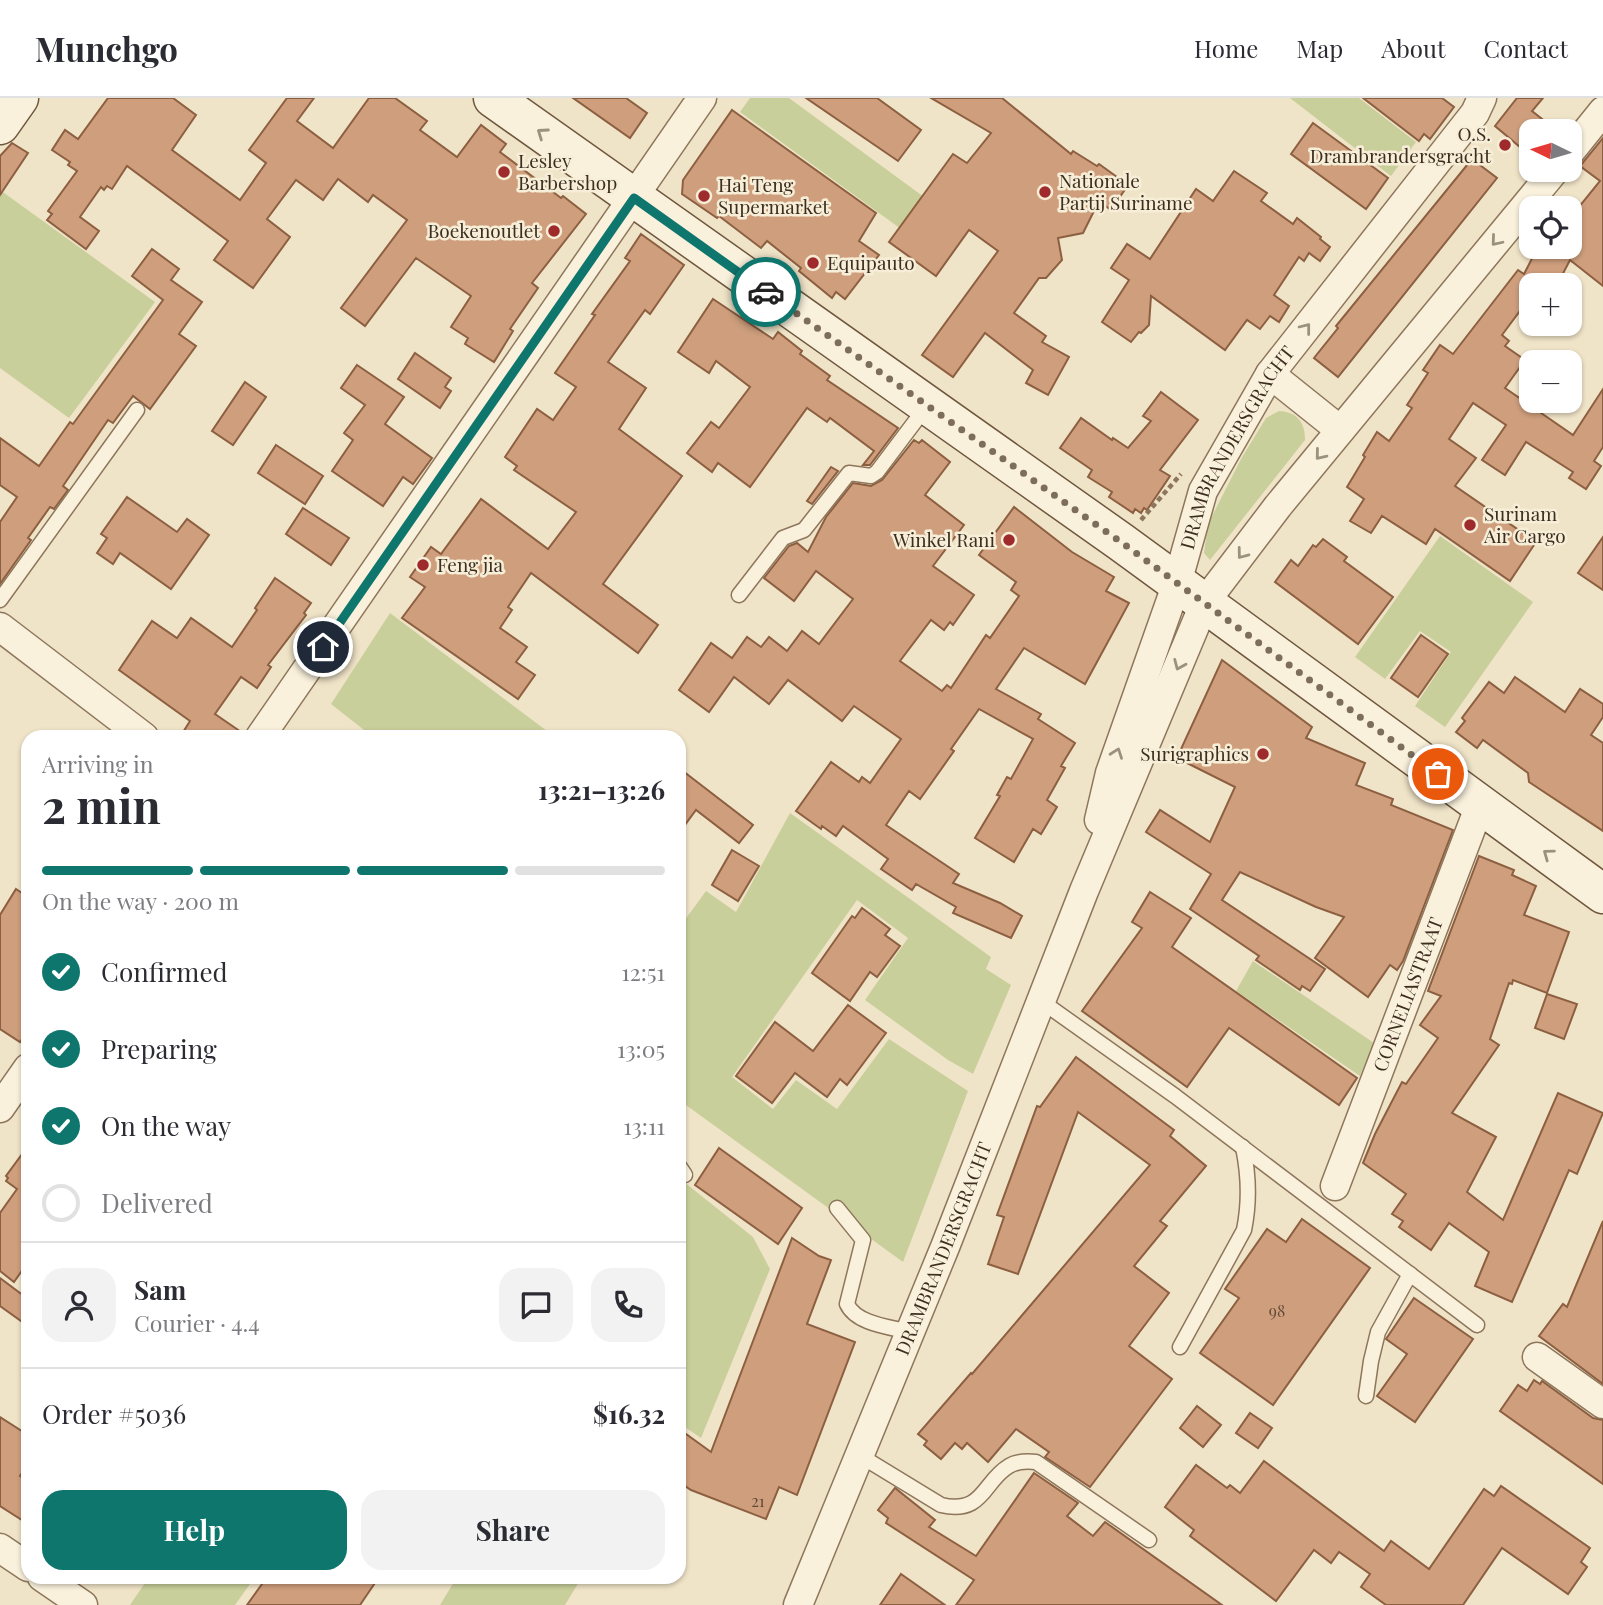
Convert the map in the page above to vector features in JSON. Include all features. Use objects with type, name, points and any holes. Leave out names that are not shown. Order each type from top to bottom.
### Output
[{"type":"main road","points":[[0,125],[19,98]]},
{"type":"main road","points":[[493,98],[1191,593],[1603,894]]},
{"type":"street","points":[[265,730],[702,98]]},
{"type":"street","name":"DRAMBRANDERSGRACHT","points":[[798,1605],[910,1332],[1084,891],[1191,593],[1203,491],[1270,373],[1475,113],[1482,98]]},
{"type":"street","points":[[1582,137],[1603,111]]},
{"type":"street","name":"DRAMBRANDERSGRACHT","points":[[1191,593],[1278,506],[1545,182]]},
{"type":"street","points":[[1270,373],[1340,430]]},
{"type":"street","points":[[0,627],[135,730]]},
{"type":"street","name":"CORNELIASTRAAT","points":[[1335,1186],[1480,804]]},
{"type":"street","points":[[0,1108],[21,1078]]},
{"type":"street","points":[[1537,1357],[1603,1404]]},
{"type":"street","points":[[0,1548],[21,1562]]},
{"type":"street","points":[[52,1584],[83,1605]]},
{"type":"lane","points":[[739,595],[783,538],[804,530],[849,472],[871,476],[877,472],[927,406]]},
{"type":"lane","points":[[0,600],[137,410]]},
{"type":"lane","points":[[1041,1001],[1175,1096],[1477,1325]]},
{"type":"lane","points":[[1180,1347],[1244,1230],[1249,1189],[1243,1147]]},
{"type":"lane","points":[[837,1208],[863,1240],[847,1304],[849,1308],[855,1316],[910,1332]]},
{"type":"lane","points":[[1366,1396],[1378,1332],[1410,1274]]},
{"type":"lane","points":[[859,1455],[948,1507],[979,1499],[1006,1467],[1024,1461],[1036,1461],[1149,1540]]},
{"type":"green space","points":[[750,98],[789,98],[924,197],[901,229],[740,112]]},
{"type":"green space","points":[[1290,98],[1359,98],[1416,142],[1391,176]]},
{"type":"green space","points":[[0,190],[155,302],[69,418],[0,368]]},
{"type":"green space","points":[[1279,411],[1291,413],[1299,419],[1305,440],[1210,560],[1204,553],[1208,524],[1241,459],[1266,418]]},
{"type":"green space","points":[[1440,536],[1533,602],[1445,727],[1415,706],[1451,652],[1420,631],[1385,679],[1355,657]]},
{"type":"green space","points":[[390,613],[546,730],[364,730],[331,704]]},
{"type":"green space","points":[[790,813],[991,957],[986,969],[1011,985],[973,1074],[948,1060],[865,1000],[908,938],[857,900],[732,1077],[773,1109],[796,1080],[837,1109],[889,1039],[968,1091],[903,1262],[686,1105],[686,918],[706,891],[736,912]]},
{"type":"green space","points":[[1253,961],[1374,1043],[1360,1076],[1236,991]]},
{"type":"green space","points":[[686,1184],[753,1237],[770,1269],[701,1438],[686,1428]]},
{"type":"green space","points":[[144,1584],[250,1584],[235,1605],[130,1605]]},
{"type":"green space","points":[[453,1584],[578,1584],[565,1605],[440,1605]]},
{"type":"building","points":[[108,98],[173,98],[196,115],[172,150],[240,200],[266,163],[249,150],[287,98],[314,98],[297,121],[333,148],[369,98],[395,98],[427,121],[420,130],[457,157],[481,125],[506,144],[500,152],[586,214],[532,283],[538,288],[510,329],[513,331],[494,362],[465,344],[468,338],[451,327],[471,296],[416,258],[365,326],[341,308],[407,220],[373,195],[368,202],[338,179],[323,200],[296,180],[267,219],[290,237],[253,288],[214,260],[228,241],[127,166],[112,189],[107,186],[104,190],[101,187],[80,217],[99,231],[86,249],[47,220],[52,214],[48,211],[77,171],[68,165],[70,162],[52,150],[65,130],[78,139]]},
{"type":"building","points":[[573,98],[626,98],[647,113],[630,138]]},
{"type":"building","points":[[806,98],[877,98],[921,130],[898,161]]},
{"type":"building","points":[[931,98],[1002,98],[1071,154],[1073,151],[1097,166],[1099,164],[1128,185],[1111,210],[1099,201],[1083,233],[1058,238],[1062,260],[1046,278],[1039,278],[1014,313],[1046,336],[1042,342],[1069,357],[1048,395],[1026,383],[1033,370],[985,333],[953,377],[922,355],[998,251],[969,230],[936,276],[889,242],[953,154],[967,163],[991,133]]},
{"type":"building","points":[[1363,98],[1442,98],[1454,107],[1430,139],[1424,134],[1419,141]]},
{"type":"building","points":[[1517,98],[1543,98],[1532,111],[1542,119],[1519,119],[1519,146],[1495,126]]},
{"type":"building","points":[[732,110],[876,213],[859,241],[879,255],[845,299],[836,292],[832,298],[799,271],[801,268],[767,241],[761,248],[719,216],[717,218],[682,194],[683,180]]},
{"type":"building","points":[[1313,123],[1388,178],[1366,209],[1291,154]]},
{"type":"building","points":[[1603,138],[1603,286],[1570,260],[1563,273],[1525,273],[1532,259],[1582,259],[1582,203],[1600,181],[1582,168],[1582,164]]},
{"type":"building","points":[[12,143],[28,153],[0,195],[0,156]]},
{"type":"building","points":[[1472,159],[1497,178],[1338,377],[1314,358],[1338,328],[1336,326]]},
{"type":"building","points":[[1234,171],[1267,193],[1261,201],[1293,224],[1297,218],[1330,247],[1320,261],[1309,253],[1304,261],[1299,257],[1274,295],[1289,306],[1279,322],[1270,316],[1260,329],[1247,320],[1225,350],[1151,296],[1149,325],[1131,342],[1102,322],[1129,280],[1111,268],[1127,244],[1150,259],[1196,189],[1213,201]]},
{"type":"building","points":[[641,234],[684,265],[650,314],[645,310],[608,362],[646,388],[619,429],[682,476],[603,584],[658,625],[638,653],[531,573],[508,607],[512,610],[500,628],[527,647],[516,662],[535,675],[518,699],[402,618],[425,587],[410,577],[431,547],[441,554],[481,499],[548,549],[576,512],[514,470],[517,466],[505,457],[537,409],[553,420],[576,387],[555,373],[630,261],[625,258]]},
{"type":"building","points":[[152,249],[179,269],[171,280],[202,302],[179,334],[196,346],[150,409],[133,396],[113,423],[108,420],[63,486],[68,490],[54,509],[50,507],[0,584],[0,522],[17,497],[0,485],[0,438],[39,466],[70,422],[73,424],[163,300],[132,276]]},
{"type":"building","points":[[1518,270],[1522,273],[1519,273],[1519,312],[1502,335],[1509,341],[1505,346],[1519,356],[1519,368],[1505,388],[1519,398],[1519,413],[1541,413],[1573,435],[1603,389],[1603,447],[1594,461],[1601,466],[1586,489],[1569,478],[1573,472],[1526,442],[1505,475],[1482,460],[1506,425],[1473,403],[1449,439],[1476,458],[1455,486],[1536,542],[1510,581],[1435,529],[1426,544],[1382,516],[1371,533],[1350,521],[1364,499],[1347,487],[1377,432],[1389,441],[1412,408],[1407,405],[1428,373],[1423,370],[1440,345],[1453,354]]},
{"type":"building","points":[[713,299],[773,339],[778,332],[802,351],[800,354],[830,376],[827,380],[898,428],[870,465],[863,465],[874,451],[830,418],[827,422],[807,408],[750,487],[718,463],[712,472],[687,453],[711,422],[719,428],[750,387],[716,361],[709,373],[678,352]]},
{"type":"building","points":[[415,353],[451,378],[445,387],[451,391],[440,408],[398,379]]},
{"type":"building","points":[[357,365],[404,397],[385,424],[432,458],[413,484],[403,477],[383,506],[332,471],[353,440],[344,433],[365,405],[341,388]]},
{"type":"building","points":[[245,382],[266,397],[233,445],[212,431]]},
{"type":"building","points":[[1161,392],[1198,420],[1160,470],[1170,476],[1147,510],[1144,508],[1141,513],[1135,509],[1133,513],[1109,497],[1112,492],[1088,477],[1092,470],[1060,448],[1081,418],[1128,448],[1151,421],[1143,416]]},
{"type":"building","points":[[914,440],[919,443],[922,440],[950,462],[925,495],[964,525],[933,566],[974,595],[953,625],[950,622],[944,630],[931,620],[900,661],[942,691],[947,685],[951,688],[986,635],[990,638],[1019,596],[1011,590],[1016,582],[979,555],[1014,507],[1072,552],[1114,577],[1106,591],[1129,603],[1085,684],[1024,648],[996,689],[1041,714],[1038,719],[1075,743],[1061,766],[1065,768],[1047,800],[1057,807],[1041,834],[1033,829],[1014,862],[975,838],[1000,796],[997,795],[1007,777],[1011,779],[1033,739],[979,709],[951,749],[954,751],[920,799],[909,791],[886,825],[959,874],[953,883],[1000,903],[1022,916],[1011,938],[953,913],[956,907],[916,884],[912,890],[881,869],[888,859],[843,826],[836,836],[796,811],[831,762],[859,782],[862,777],[870,783],[901,739],[854,706],[842,721],[788,680],[769,704],[734,677],[709,712],[679,690],[711,643],[732,658],[747,637],[761,647],[769,637],[787,651],[802,631],[819,644],[853,599],[816,571],[794,601],[764,578],[789,546],[797,543],[808,552],[826,517],[853,483],[871,486],[882,480]]},
{"type":"building","points":[[276,445],[323,476],[305,504],[258,473]]},
{"type":"building","points":[[831,467],[838,471],[812,504],[807,501]]},
{"type":"building","points":[[127,497],[177,532],[187,519],[209,535],[171,589],[120,553],[113,564],[97,553],[107,538],[101,534]]},
{"type":"building","points":[[303,508],[349,538],[331,565],[286,534]]},
{"type":"building","points":[[1603,537],[1603,590],[1578,573]]},
{"type":"building","points":[[1323,539],[1347,557],[1344,561],[1393,597],[1358,644],[1275,582],[1291,560],[1298,566],[1313,545],[1316,547]]},
{"type":"building","points":[[275,578],[311,603],[304,613],[306,615],[268,665],[271,667],[257,688],[241,677],[215,714],[238,730],[184,730],[190,721],[119,670],[152,621],[177,638],[191,618],[232,647],[257,610],[255,608]]},
{"type":"building","points":[[1421,635],[1448,654],[1418,697],[1391,678]]},
{"type":"building","points":[[1222,660],[1312,727],[1306,738],[1365,763],[1356,785],[1393,799],[1391,805],[1453,830],[1403,961],[1397,970],[1390,965],[1368,997],[1315,958],[1344,917],[1240,872],[1222,900],[1325,969],[1310,991],[1302,986],[1300,990],[1256,960],[1259,956],[1190,909],[1211,874],[1146,832],[1160,810],[1210,842],[1235,787],[1187,763],[1192,755],[1181,749]]},
{"type":"building","points":[[1515,677],[1565,712],[1580,689],[1603,704],[1603,717],[1591,735],[1603,743],[1603,831],[1529,782],[1528,773],[1483,740],[1477,748],[1456,732],[1465,721],[1462,718],[1489,682],[1504,693]]},
{"type":"building","points":[[686,773],[753,825],[739,843],[696,810],[686,824]]},
{"type":"building","points":[[732,850],[759,866],[738,901],[712,885]]},
{"type":"building","points":[[1479,856],[1514,870],[1512,875],[1536,886],[1524,915],[1569,932],[1547,993],[1513,980],[1512,984],[1509,983],[1490,1039],[1499,1045],[1452,1113],[1496,1137],[1467,1192],[1503,1220],[1558,1093],[1603,1113],[1577,1174],[1569,1170],[1512,1302],[1475,1286],[1489,1252],[1449,1223],[1431,1250],[1399,1227],[1403,1221],[1392,1214],[1406,1194],[1363,1163],[1402,1082],[1406,1084],[1438,1038],[1420,1025],[1441,996],[1428,991]]},
{"type":"building","points":[[16,889],[21,892],[20,1042],[0,1029],[0,915]]},
{"type":"building","points":[[1150,892],[1191,918],[1172,947],[1357,1078],[1339,1105],[1229,1028],[1187,1087],[1082,1011],[1142,928],[1132,922]]},
{"type":"building","points":[[862,908],[890,929],[885,935],[900,946],[877,977],[870,972],[850,1001],[812,973],[852,916],[855,918]]},
{"type":"building","points":[[1547,994],[1577,1004],[1564,1039],[1535,1028]]},
{"type":"building","points":[[848,1005],[886,1033],[847,1085],[840,1079],[827,1097],[795,1073],[772,1103],[736,1076],[775,1022],[813,1051]]},
{"type":"building","points":[[1076,1057],[1174,1130],[1170,1136],[1206,1166],[1160,1221],[1167,1226],[1134,1266],[1169,1293],[1129,1346],[1172,1379],[1090,1487],[1045,1457],[1049,1452],[1016,1429],[988,1462],[967,1443],[962,1449],[955,1443],[941,1459],[924,1445],[927,1441],[918,1434],[1150,1165],[1078,1112],[1018,1274],[988,1264],[1004,1217],[997,1215],[1037,1106],[1040,1107]]},
{"type":"building","points":[[719,1148],[802,1208],[778,1244],[695,1185]]},
{"type":"building","points":[[21,1156],[21,1272],[14,1282],[0,1271],[0,1213],[17,1189],[6,1181],[6,1176]]},
{"type":"building","points":[[1302,1219],[1370,1268],[1273,1405],[1200,1353],[1239,1298],[1225,1289],[1267,1229],[1286,1242]]},
{"type":"building","points":[[1603,1221],[1603,1384],[1539,1336],[1563,1304],[1567,1307]]},
{"type":"building","points":[[792,1238],[819,1256],[831,1260],[807,1324],[855,1342],[797,1495],[779,1487],[766,1519],[691,1490],[686,1487],[686,1434],[711,1452]]},
{"type":"building","points":[[0,1278],[21,1294],[21,1321],[0,1306]]},
{"type":"building","points":[[1414,1298],[1473,1339],[1415,1422],[1377,1396],[1407,1354],[1386,1339]]},
{"type":"building","points":[[1534,1380],[1540,1384],[1542,1381],[1593,1418],[1603,1420],[1603,1484],[1500,1411],[1518,1385],[1527,1391]]},
{"type":"building","points":[[1197,1406],[1221,1425],[1203,1447],[1180,1428]]},
{"type":"building","points":[[1250,1413],[1272,1428],[1258,1448],[1236,1433]]},
{"type":"building","points":[[0,1417],[21,1430],[21,1520],[0,1506]]},
{"type":"building","points":[[1264,1461],[1384,1551],[1391,1541],[1429,1569],[1484,1489],[1494,1496],[1501,1486],[1590,1548],[1581,1562],[1587,1567],[1568,1594],[1502,1548],[1463,1605],[1386,1605],[1361,1587],[1370,1574],[1339,1552],[1331,1563],[1314,1550],[1276,1601],[1190,1536],[1194,1530],[1165,1507],[1196,1465],[1227,1488],[1230,1485],[1240,1493]]},
{"type":"building","points":[[1034,1473],[1078,1503],[1067,1516],[1093,1536],[1105,1522],[1222,1605],[956,1605],[974,1580],[886,1523],[888,1518],[878,1510],[895,1488],[935,1520],[929,1527],[976,1556]]},
{"type":"building","points":[[901,1574],[945,1605],[880,1605]]},
{"type":"building","points":[[262,1584],[374,1584],[360,1605],[247,1605]]},
{"type":"way so far","points":[[766,292],[1121,542],[1438,774]]},
{"type":"place","name":"O.S. Drambrandersgracht","points":[[1505,145]]},
{"type":"place","name":"Lesley Barbershop","points":[[504,172]]},
{"type":"place","name":"Nationale Partij Suriname","points":[[1045,192]]},
{"type":"place","name":"Hai Teng Supermarket","points":[[704,196]]},
{"type":"place","name":"Boekenoutlet","points":[[554,231]]},
{"type":"place","name":"Equipauto","points":[[813,263]]},
{"type":"place","name":"Surinam Air Cargo","points":[[1470,525]]},
{"type":"place","name":"Winkel Rani","points":[[1009,540]]},
{"type":"place","name":"Feng jia","points":[[423,565]]},
{"type":"place","name":"Surigraphics","points":[[1263,754]]},
{"type":"route","points":[[323,647],[634,198],[766,292]]}]
